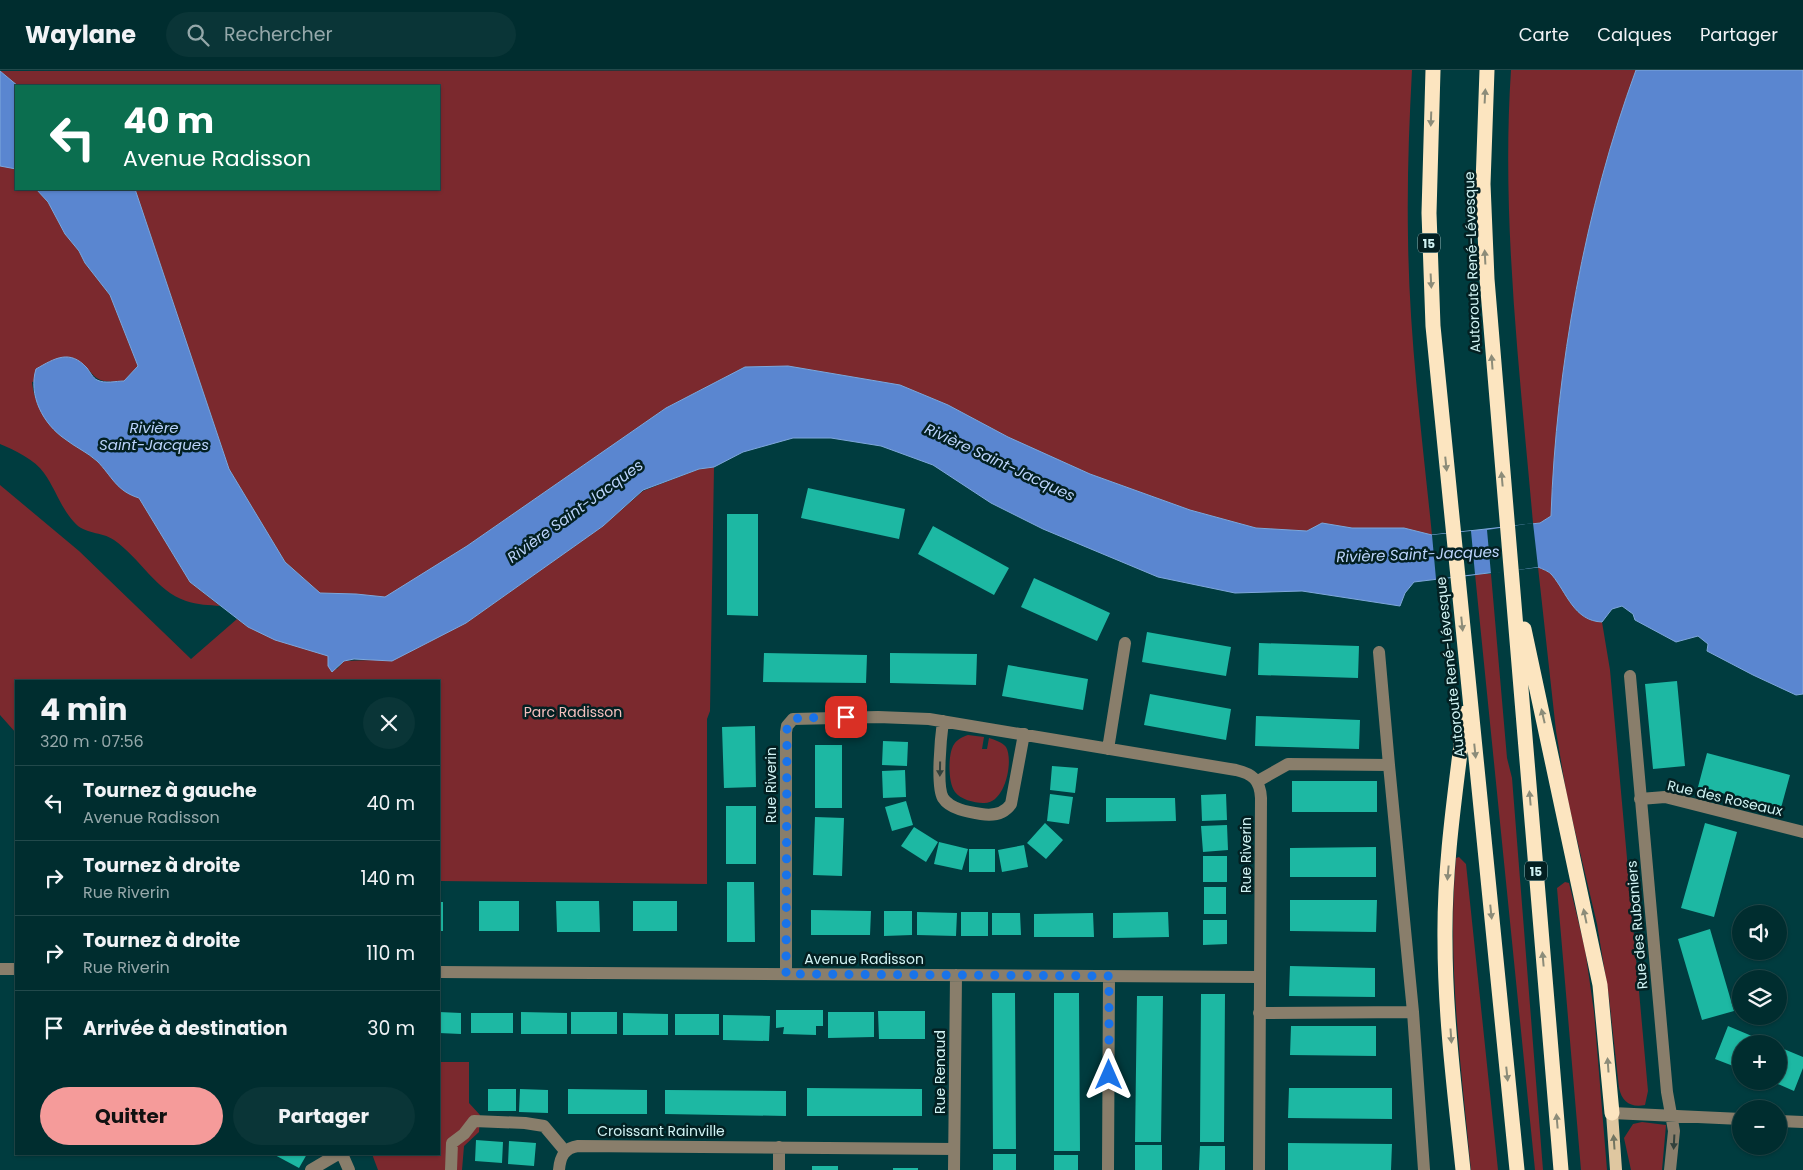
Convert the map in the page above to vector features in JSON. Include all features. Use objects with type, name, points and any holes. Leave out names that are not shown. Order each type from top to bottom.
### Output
[{"type":"highway","name":"Autoroute René-Lévesque","points":[[1433,70],[1429,174],[1431,278],[1457,576],[1517,1170]]},
{"type":"highway","name":"Autoroute René-Lévesque","points":[[1487,70],[1484,132],[1485,244],[1560,1170]]},
{"type":"highway","points":[[1511,571],[1600,986],[1612,1113]]},
{"type":"highway","points":[[1463,1170],[1445,960],[1445,916],[1451,825],[1468,685]]},
{"type":"main road","points":[[1612,1113],[1616,1170]]},
{"type":"street","points":[[1108,749],[1125,643]]},
{"type":"street","points":[[1379,652],[1413,1012],[1424,1170]]},
{"type":"street","name":"Rue des Rubaniers","points":[[1630,676],[1667,1092],[1674,1131],[1670,1170]]},
{"type":"street","name":"Rue Riverin","points":[[786,974],[787,726],[798,718],[909,718],[943,721],[1236,770],[1251,775],[1258,781],[1261,798],[1259,1170]]},
{"type":"street","points":[[943,721],[941,793],[949,804],[970,812],[997,814],[1008,808],[1013,799],[1024,734]]},
{"type":"street","points":[[1258,781],[1288,764],[1389,765]]},
{"type":"street","name":"Rue des Roseaux","points":[[1640,799],[1665,797],[1803,832]]},
{"type":"street","points":[[0,969],[15,969]]},
{"type":"street","name":"Avenue Radisson","points":[[440,972],[1259,976]]},
{"type":"street","name":"Rue Renaud","points":[[954,1170],[956,975]]},
{"type":"street","points":[[1108,1170],[1109,976]]},
{"type":"street","points":[[1260,1013],[1413,1012]]},
{"type":"street","points":[[1612,1113],[1672,1114],[1732,1118]]},
{"type":"street","points":[[451,1170],[452,1143],[464,1134],[474,1121],[525,1123],[544,1126],[565,1151],[561,1156],[559,1170]]},
{"type":"street","points":[[1787,1121],[1803,1122]]},
{"type":"street","name":"Croissant Rainville","points":[[565,1151],[570,1147],[578,1146],[954,1149]]},
{"type":"street","points":[[778,1170],[779,1147]]},
{"type":"street","points":[[310,1170],[336,1155]]},
{"type":"street","points":[[342,1155],[349,1170]]},
{"type":"green space","points":[[1412,70],[1408,174],[1409,274],[1417,386],[1432,535],[1404,528],[1352,528],[1322,523],[1307,531],[1256,528],[1190,510],[1090,474],[1008,437],[948,405],[900,385],[788,366],[745,367],[666,408],[467,546],[385,598],[356,594],[320,593],[285,562],[229,469],[135,190],[440,190],[440,85],[17,85],[0,71]]},
{"type":"green space","points":[[1511,70],[1636,70],[1618,123],[1588,233],[1576,290],[1559,403],[1551,516],[1540,523],[1533,523],[1513,297],[1508,183]]},
{"type":"green space","points":[[6,165],[15,169],[15,190],[37,190],[48,202],[65,234],[110,295],[138,366],[124,381],[109,382],[100,380],[89,370],[32,382],[35,398],[42,414],[58,434],[97,461],[115,483],[125,491],[139,498],[190,582],[220,606],[186,601],[175,596],[157,582],[114,540],[78,526],[65,511],[40,468],[24,456],[0,444],[0,166]]},
{"type":"green space","name":"Parc Radisson","points":[[714,467],[710,711],[707,719],[707,884],[440,881],[440,680],[15,680],[15,732],[0,715],[0,485],[79,551],[191,659],[237,619],[248,627],[328,656],[328,666],[337,669],[344,661],[372,660],[466,623],[603,526],[643,491],[699,469]]},
{"type":"green space","points":[[1538,567],[1552,575],[1572,605],[1584,617],[1602,622],[1610,670],[1648,1091],[1645,1105],[1640,1106],[1628,1103],[1622,1097],[1619,1088],[1609,997],[1597,924],[1567,797],[1556,731]]},
{"type":"green space","points":[[1475,574],[1491,574],[1507,758],[1512,778],[1543,1170],[1535,1170]]},
{"type":"green space","points":[[968,735],[984,737],[982,749],[987,749],[989,738],[998,741],[1006,747],[1009,762],[1006,781],[997,797],[991,802],[979,803],[968,800],[960,797],[953,788],[949,769],[951,750],[957,740]]},
{"type":"green space","points":[[1459,857],[1466,864],[1498,1170],[1471,1170],[1459,1053],[1454,975],[1454,897],[1456,858]]},
{"type":"green space","points":[[1565,882],[1569,883],[1585,949],[1594,1012],[1607,1170],[1581,1170],[1557,888]]},
{"type":"green space","points":[[440,1062],[469,1062],[469,1103],[480,1115],[479,1132],[464,1146],[462,1170],[378,1170],[372,1155],[440,1155]]},
{"type":"green space","points":[[1642,1122],[1666,1125],[1662,1170],[1631,1170],[1624,1138],[1633,1124]]},
{"type":"water","name":"Rivière Saint-Jacques","points":[[1636,70],[1803,70],[1803,694],[1796,695],[1707,651],[1708,644],[1698,636],[1676,642],[1635,620],[1633,614],[1622,606],[1612,609],[1602,622],[1584,617],[1572,605],[1551,574],[1538,567],[1414,582],[1405,593],[1400,606],[1302,591],[1235,593],[1158,577],[1043,529],[991,503],[933,465],[881,446],[831,438],[793,438],[743,452],[714,467],[699,469],[643,490],[603,526],[466,623],[392,661],[354,659],[344,661],[332,672],[328,666],[328,656],[275,640],[248,627],[190,582],[139,498],[125,491],[115,483],[97,461],[57,433],[39,408],[34,389],[36,369],[62,357],[68,357],[81,362],[96,379],[103,382],[124,381],[138,366],[110,295],[85,263],[79,251],[65,234],[48,202],[37,190],[135,190],[229,469],[285,562],[320,593],[385,597],[467,546],[666,408],[745,367],[788,366],[900,385],[948,405],[1008,437],[1090,474],[1190,510],[1256,528],[1307,531],[1322,523],[1352,528],[1404,528],[1432,535],[1540,523],[1551,516],[1559,403],[1576,290],[1588,233],[1618,123]]},
{"type":"water","points":[[0,71],[17,85],[15,85],[15,169],[0,166]]},
{"type":"pier","points":[[1533,523],[1538,567],[1491,574],[1487,530]]},
{"type":"pier","points":[[1471,531],[1475,574],[1436,579],[1432,535]]},
{"type":"building","points":[[808,488],[905,509],[899,539],[801,518]]},
{"type":"building","points":[[727,514],[758,514],[758,616],[727,615]]},
{"type":"building","points":[[933,526],[1009,568],[994,595],[918,554]]},
{"type":"building","points":[[1034,578],[1110,613],[1097,641],[1021,607]]},
{"type":"building","points":[[1147,632],[1231,647],[1226,676],[1142,662]]},
{"type":"building","points":[[1259,643],[1359,646],[1358,678],[1258,675]]},
{"type":"building","points":[[764,653],[867,655],[866,683],[763,682]]},
{"type":"building","points":[[890,653],[977,654],[976,685],[890,683]]},
{"type":"building","points":[[1008,665],[1088,679],[1083,710],[1002,696]]},
{"type":"building","points":[[1677,681],[1685,766],[1653,769],[1645,684]]},
{"type":"building","points":[[1150,694],[1231,709],[1226,740],[1144,725]]},
{"type":"building","points":[[1256,716],[1360,720],[1359,749],[1255,746]]},
{"type":"building","points":[[755,726],[756,787],[724,788],[722,727]]},
{"type":"building","points":[[883,741],[908,742],[907,766],[882,765]]},
{"type":"building","points":[[815,745],[842,745],[842,808],[815,808]]},
{"type":"building","points":[[1707,753],[1790,775],[1781,808],[1698,787]]},
{"type":"building","points":[[1052,766],[1078,768],[1075,793],[1050,790]]},
{"type":"building","points":[[905,770],[906,797],[883,798],[882,771]]},
{"type":"building","points":[[1292,781],[1377,781],[1377,812],[1292,812]]},
{"type":"building","points":[[1050,794],[1073,797],[1069,824],[1047,821]]},
{"type":"building","points":[[1226,794],[1227,820],[1202,821],[1201,795]]},
{"type":"building","points":[[1106,798],[1175,798],[1176,821],[1106,822]]},
{"type":"building","points":[[906,801],[913,825],[892,831],[885,807]]},
{"type":"building","points":[[726,806],[756,806],[756,864],[726,864]]},
{"type":"building","points":[[815,817],[844,818],[842,876],[813,875]]},
{"type":"building","points":[[1045,823],[1063,840],[1046,859],[1027,843]]},
{"type":"building","points":[[1705,823],[1737,832],[1714,917],[1681,908]]},
{"type":"building","points":[[1227,825],[1228,850],[1203,852],[1201,826]]},
{"type":"building","points":[[914,827],[938,842],[926,862],[901,846]]},
{"type":"building","points":[[939,842],[968,849],[962,870],[934,864]]},
{"type":"building","points":[[1024,845],[1028,867],[1002,872],[998,850]]},
{"type":"building","points":[[1376,847],[1376,877],[1290,877],[1290,848]]},
{"type":"building","points":[[969,849],[995,849],[995,872],[969,872]]},
{"type":"building","points":[[1203,856],[1227,856],[1227,882],[1203,882]]},
{"type":"building","points":[[727,882],[754,882],[755,942],[727,942]]},
{"type":"building","points":[[1204,887],[1226,887],[1226,914],[1204,914]]},
{"type":"building","points":[[1290,900],[1377,900],[1376,932],[1290,931]]},
{"type":"building","points":[[479,901],[519,901],[519,931],[479,931]]},
{"type":"building","points":[[556,901],[599,901],[600,932],[557,932]]},
{"type":"building","points":[[633,901],[677,901],[677,931],[633,931]]},
{"type":"building","points":[[440,902],[443,902],[443,931],[440,931]]},
{"type":"building","points":[[811,910],[871,911],[870,935],[811,935]]},
{"type":"building","points":[[884,911],[912,911],[912,935],[884,936]]},
{"type":"building","points":[[917,912],[957,913],[956,936],[917,935]]},
{"type":"building","points":[[961,912],[988,912],[988,936],[961,936]]},
{"type":"building","points":[[1168,912],[1169,937],[1113,938],[1113,913]]},
{"type":"building","points":[[992,913],[1020,913],[1021,935],[992,935]]},
{"type":"building","points":[[1093,913],[1094,937],[1034,937],[1034,914]]},
{"type":"building","points":[[1203,920],[1227,920],[1227,944],[1203,945]]},
{"type":"building","points":[[1710,929],[1732,1004],[1732,1012],[1702,1020],[1678,939]]},
{"type":"building","points":[[1290,966],[1375,968],[1375,997],[1289,996]]},
{"type":"building","points":[[992,993],[1015,993],[1016,1149],[993,1149]]},
{"type":"building","points":[[1054,993],[1079,993],[1080,1151],[1054,1151]]},
{"type":"building","points":[[1201,994],[1225,994],[1224,1142],[1200,1142]]},
{"type":"building","points":[[1137,996],[1163,996],[1161,1142],[1135,1142]]},
{"type":"building","points":[[776,1010],[823,1010],[823,1026],[816,1026],[816,1035],[783,1034],[784,1027],[776,1028]]},
{"type":"building","points":[[878,1011],[925,1011],[925,1039],[879,1039]]},
{"type":"building","points":[[440,1012],[461,1013],[461,1034],[440,1033]]},
{"type":"building","points":[[521,1012],[567,1013],[567,1034],[521,1034]]},
{"type":"building","points":[[571,1012],[617,1012],[617,1034],[571,1034]]},
{"type":"building","points":[[828,1012],[874,1012],[874,1037],[828,1038]]},
{"type":"building","points":[[471,1013],[513,1013],[513,1033],[471,1033]]},
{"type":"building","points":[[623,1013],[668,1014],[668,1035],[623,1035]]},
{"type":"building","points":[[675,1014],[719,1014],[719,1035],[675,1035]]},
{"type":"building","points":[[723,1015],[770,1016],[769,1041],[723,1040]]},
{"type":"building","points":[[1291,1026],[1376,1026],[1376,1056],[1290,1055]]},
{"type":"building","points":[[1728,1026],[1750,1035],[1732,1035],[1732,1066],[1715,1059]]},
{"type":"building","points":[[1787,1050],[1803,1057],[1803,1068],[1794,1091],[1787,1088]]},
{"type":"building","points":[[807,1088],[922,1089],[922,1116],[807,1116]]},
{"type":"building","points":[[1289,1088],[1392,1088],[1392,1119],[1288,1118]]},
{"type":"building","points":[[488,1089],[516,1089],[516,1111],[488,1111]]},
{"type":"building","points":[[520,1089],[548,1090],[548,1113],[519,1112]]},
{"type":"building","points":[[568,1089],[647,1090],[647,1114],[568,1114]]},
{"type":"building","points":[[665,1090],[786,1091],[786,1116],[665,1114]]},
{"type":"building","points":[[476,1140],[503,1142],[502,1163],[475,1161]]},
{"type":"building","points":[[509,1141],[536,1143],[534,1166],[508,1164]]},
{"type":"building","points":[[1288,1143],[1392,1144],[1391,1170],[1288,1170]]},
{"type":"building","points":[[1135,1145],[1162,1145],[1162,1170],[1135,1170]]},
{"type":"building","points":[[1200,1146],[1225,1146],[1225,1170],[1199,1170]]},
{"type":"building","points":[[993,1154],[1016,1154],[1016,1170],[993,1170]]},
{"type":"building","points":[[275,1155],[306,1155],[299,1168]]},
{"type":"building","points":[[1054,1155],[1078,1155],[1078,1170],[1054,1170]]},
{"type":"building","points":[[812,1166],[838,1166],[838,1170],[812,1170]]},
{"type":"building","points":[[893,1168],[918,1168],[918,1170],[893,1170]]},
{"type":"route","points":[[846,717],[798,718],[793,719],[787,726],[786,974],[1109,976],[1109,1075]]}]
